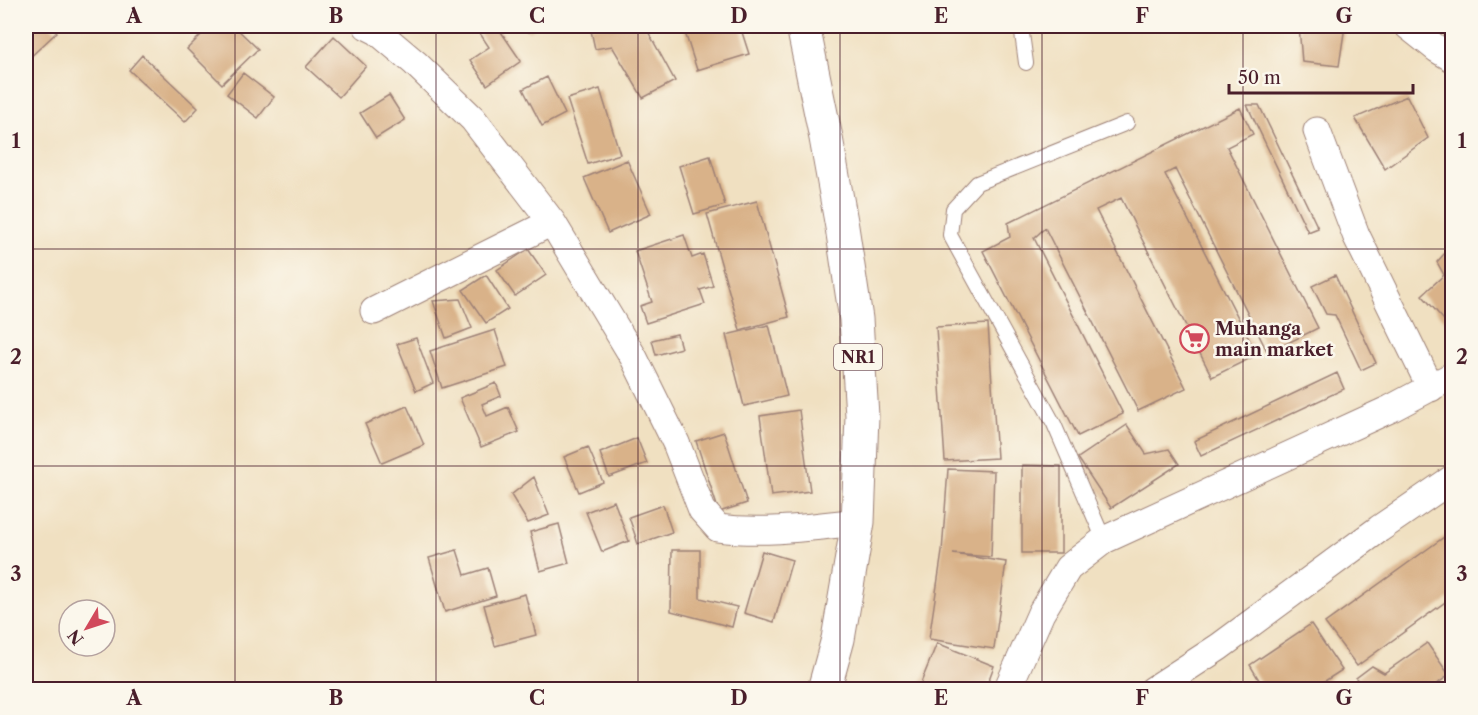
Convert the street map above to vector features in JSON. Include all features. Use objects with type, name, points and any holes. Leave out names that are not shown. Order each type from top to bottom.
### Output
[{"type":"highway","name":"NR1","points":[[803,26],[840,216],[856,319],[862,416],[858,522],[838,639],[824,690]]},
{"type":"street","points":[[367,26],[415,63],[473,119],[552,222],[634,358],[676,442],[702,510],[718,528],[741,531],[858,522]]},
{"type":"street","points":[[1408,26],[1452,58]]},
{"type":"street","points":[[1007,690],[1041,613],[1068,568],[1104,540],[1390,409],[1447,380],[1356,235],[1317,131]]},
{"type":"street","points":[[374,311],[552,222]]},
{"type":"street","points":[[1153,690],[1219,648],[1379,529],[1452,479]]},
{"type":"lane","points":[[1021,26],[1026,63]]},
{"type":"lane","points":[[1104,540],[1053,424],[950,235],[953,209],[977,183],[1127,123]]},
{"type":"building","points":[[50,26],[57,32],[26,61],[26,28]]},
{"type":"building","points":[[210,26],[234,26],[258,49],[222,84],[187,49]]},
{"type":"building","points":[[482,26],[497,26],[521,61],[487,85],[470,60],[489,47],[477,29]]},
{"type":"building","points":[[524,26],[537,26],[529,32]]},
{"type":"building","points":[[590,26],[645,26],[675,81],[643,98],[612,46],[595,49]]},
{"type":"building","points":[[683,26],[740,26],[749,54],[697,70]]},
{"type":"building","points":[[1299,26],[1345,26],[1339,66],[1302,62]]},
{"type":"building","points":[[334,36],[366,66],[339,97],[306,67]]},
{"type":"building","points":[[142,55],[198,108],[185,122],[129,70]]},
{"type":"building","points":[[243,73],[274,97],[258,118],[227,94]]},
{"type":"building","points":[[547,77],[565,114],[542,126],[523,89]]},
{"type":"building","points":[[600,89],[620,154],[588,164],[567,99]]},
{"type":"building","points":[[389,95],[405,120],[376,138],[360,113]]},
{"type":"building","points":[[1407,96],[1428,138],[1385,169],[1355,118]]},
{"type":"building","points":[[1247,105],[1259,105],[1318,228],[1308,232]]},
{"type":"building","points":[[1240,108],[1253,134],[1227,147],[1318,328],[1268,353],[1175,169],[1165,174],[1257,355],[1212,377],[1121,198],[1096,210],[1186,388],[1138,411],[1045,228],[1034,238],[1123,414],[1078,436],[983,251],[1010,237],[1008,223]]},
{"type":"building","points":[[710,156],[725,205],[694,214],[679,166]]},
{"type":"building","points":[[627,160],[651,214],[608,233],[584,178]]},
{"type":"building","points":[[757,201],[789,317],[740,330],[707,214]]},
{"type":"building","points":[[684,235],[692,258],[703,254],[713,286],[700,290],[705,304],[646,323],[640,306],[652,302],[635,251]]},
{"type":"building","points":[[1452,245],[1451,328],[1422,295],[1444,275],[1437,262]]},
{"type":"building","points":[[528,249],[546,275],[515,296],[497,270]]},
{"type":"building","points":[[486,275],[508,309],[486,323],[463,290]]},
{"type":"building","points":[[1335,275],[1376,363],[1361,370],[1335,315],[1326,314],[1312,286]]},
{"type":"building","points":[[460,299],[472,328],[446,338],[433,301]]},
{"type":"building","points":[[988,324],[997,458],[945,461],[936,327]]},
{"type":"building","points":[[769,325],[787,396],[744,406],[726,335]]},
{"type":"building","points":[[495,330],[507,367],[442,388],[430,351]]},
{"type":"building","points":[[677,334],[681,348],[656,355],[652,340]]},
{"type":"building","points":[[416,338],[433,383],[416,391],[397,344]]},
{"type":"building","points":[[1337,373],[1344,389],[1201,456],[1194,441]]},
{"type":"building","points":[[496,383],[501,396],[482,404],[487,416],[508,407],[519,432],[481,447],[460,398]]},
{"type":"building","points":[[407,406],[424,445],[382,463],[365,424]]},
{"type":"building","points":[[799,410],[810,491],[771,496],[760,416]]},
{"type":"building","points":[[1127,425],[1146,454],[1169,449],[1179,464],[1111,508],[1078,458]]},
{"type":"building","points":[[724,432],[747,503],[719,512],[696,441]]},
{"type":"building","points":[[637,438],[647,463],[609,477],[600,453]]},
{"type":"building","points":[[588,447],[603,482],[579,492],[564,457]]},
{"type":"building","points":[[1022,465],[1061,466],[1061,553],[1022,553]]},
{"type":"building","points":[[948,469],[994,471],[991,557],[953,554],[1006,562],[994,649],[929,639],[942,552]]},
{"type":"building","points":[[534,477],[549,515],[528,523],[511,495]]},
{"type":"building","points":[[614,501],[629,541],[602,552],[586,512]]},
{"type":"building","points":[[663,505],[672,532],[638,544],[629,517]]},
{"type":"building","points":[[559,524],[569,563],[540,571],[530,532]]},
{"type":"building","points":[[1451,532],[1452,597],[1357,666],[1325,623]]},
{"type":"building","points":[[457,550],[465,575],[488,568],[496,596],[445,612],[429,558]]},
{"type":"building","points":[[672,550],[700,550],[700,598],[737,607],[732,627],[671,611]]},
{"type":"building","points":[[762,551],[792,560],[774,622],[744,613]]},
{"type":"building","points":[[525,594],[536,635],[495,646],[484,605]]},
{"type":"building","points":[[1311,624],[1342,670],[1311,690],[1265,690],[1250,665]]},
{"type":"building","points":[[937,643],[994,666],[985,690],[918,690]]},
{"type":"building","points":[[1427,643],[1449,675],[1429,690],[1354,690],[1361,686],[1356,678],[1372,666],[1384,673]]},
{"type":"building","points":[[1231,682],[1237,690],[1222,690]]},
{"type":"place","name":"Muhanga main market","points":[[1194,339]]}]
